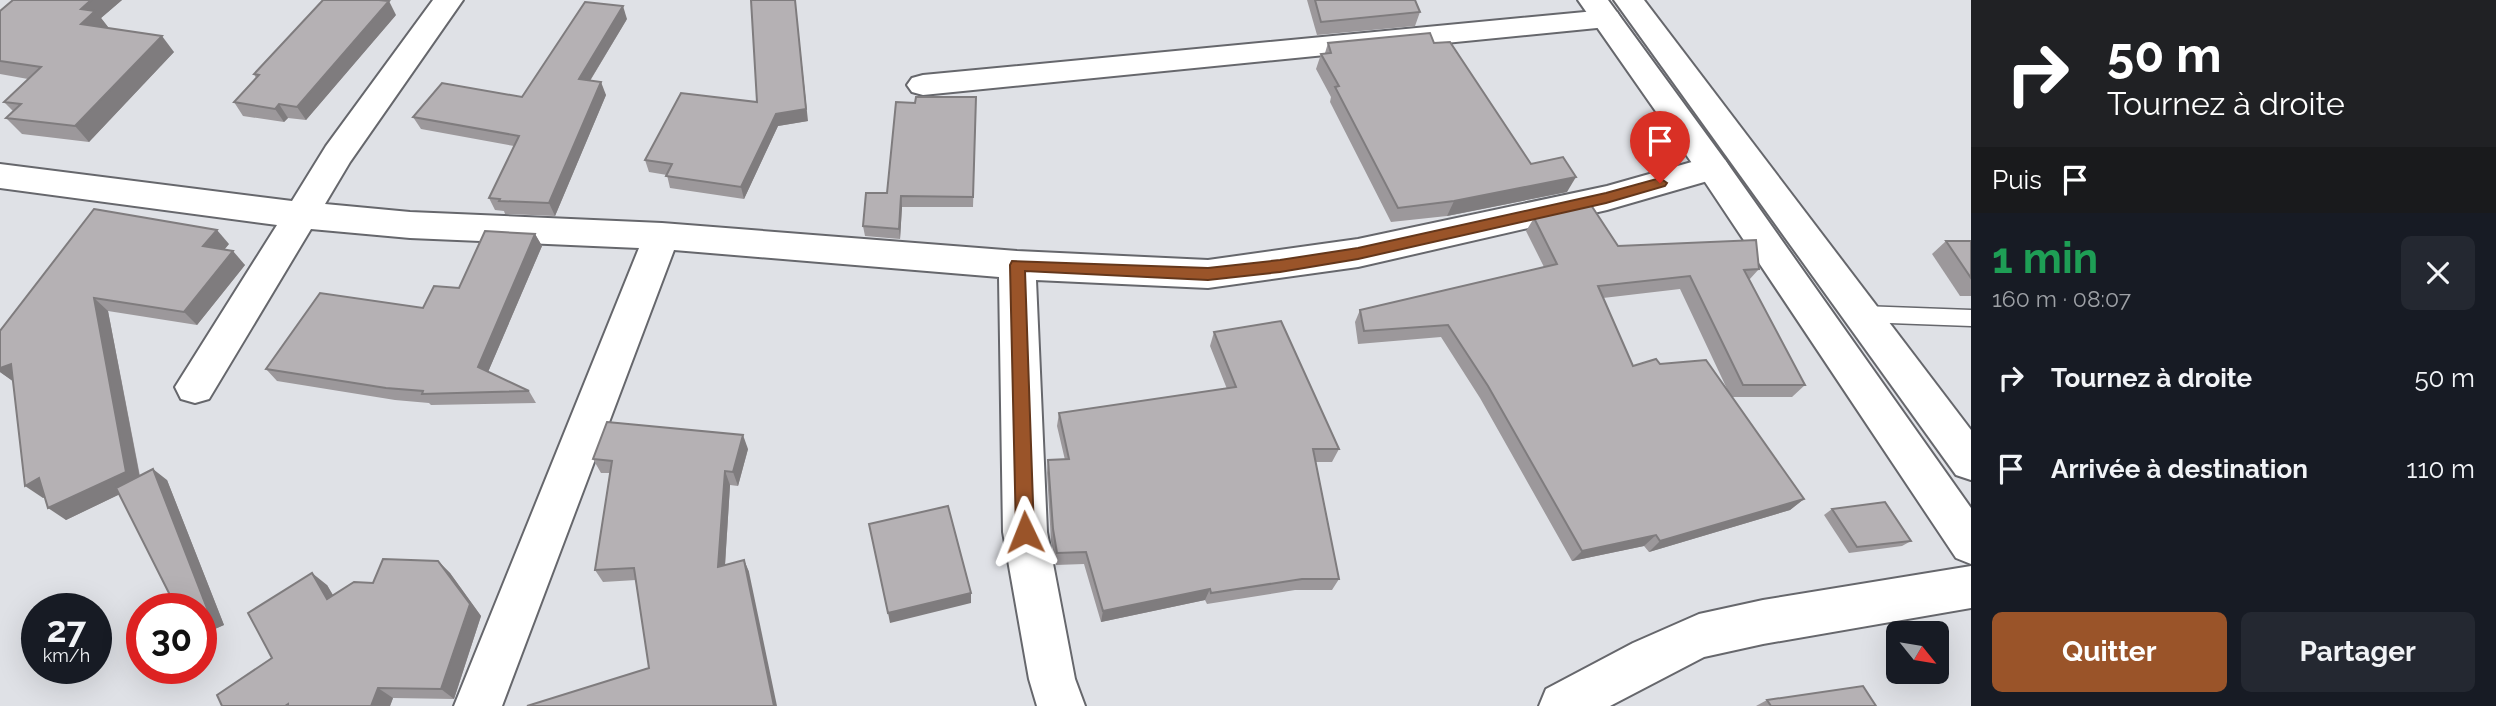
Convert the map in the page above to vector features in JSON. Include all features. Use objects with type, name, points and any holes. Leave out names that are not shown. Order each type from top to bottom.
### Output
[{"type":"street","points":[[195,387],[338,154],[448,0]]},
{"type":"street","points":[[923,85],[1609,6]]},
{"type":"street","points":[[1609,6],[1713,167],[1971,544]]},
{"type":"street","points":[[1609,6],[1965,443]]},
{"type":"street","points":[[0,176],[301,215],[410,225],[662,236],[1017,265],[1208,274],[1358,253],[1606,198],[1713,167]]},
{"type":"street","points":[[86,222],[111,189]]},
{"type":"street","points":[[478,706],[662,236]]},
{"type":"street","points":[[1017,265],[1025,532],[1052,679],[1061,706]]},
{"type":"street","points":[[1563,706],[1648,659],[1699,636],[1763,622],[1971,587]]},
{"type":"lane","points":[[1862,314],[1971,318]]},
{"type":"building","points":[[13,0],[91,0],[81,9],[95,11],[81,24],[162,36],[75,126],[6,118],[21,104],[4,102],[41,67],[0,61],[0,11]]},
{"type":"building","points":[[323,0],[389,1],[297,107],[279,104],[275,109],[234,102],[259,75],[254,74]]},
{"type":"building","points":[[751,0],[795,0],[806,109],[776,114],[741,187],[666,176],[672,164],[645,160],[681,93],[757,102]]},
{"type":"building","points":[[1315,0],[1415,0],[1420,12],[1321,22]]},
{"type":"building","points":[[585,2],[623,6],[579,79],[601,82],[549,203],[499,201],[500,199],[489,198],[519,136],[413,117],[442,83],[522,97]]},
{"type":"building","points":[[1430,33],[1434,43],[1450,42],[1531,164],[1563,157],[1576,177],[1454,201],[1398,208],[1335,87],[1339,86],[1321,54],[1331,53],[1328,43]]},
{"type":"building","points":[[916,97],[976,97],[973,197],[901,196],[899,229],[863,226],[866,193],[887,193],[896,102],[915,103]]},
{"type":"building","points":[[1591,205],[1618,246],[1756,240],[1759,269],[1744,270],[1805,385],[1743,385],[1690,276],[1598,286],[1633,366],[1656,359],[1660,364],[1706,360],[1804,499],[1660,541],[1656,535],[1582,551],[1488,386],[1448,325],[1364,331],[1360,310],[1557,264],[1534,218]]},
{"type":"building","points":[[94,209],[217,230],[203,246],[233,251],[184,312],[94,298],[126,472],[48,508],[39,478],[25,486],[11,364],[0,368],[0,331]]},
{"type":"building","points":[[485,231],[535,234],[478,367],[529,391],[422,394],[423,391],[386,388],[266,369],[320,293],[423,308],[434,286],[459,288]]},
{"type":"building","points":[[1946,241],[1971,241],[1971,278]]},
{"type":"building","points":[[1281,321],[1339,449],[1313,449],[1339,579],[1302,579],[1211,593],[1210,589],[1103,611],[1086,552],[1057,553],[1048,460],[1069,459],[1059,413],[1236,387],[1214,332]]},
{"type":"building","points":[[607,422],[743,435],[733,472],[725,471],[718,567],[744,560],[774,706],[527,706],[649,668],[634,568],[595,570],[612,461],[593,459]]},
{"type":"building","points":[[153,469],[201,593],[169,593],[116,488]]},
{"type":"building","points":[[1885,502],[1911,541],[1857,547],[1832,509]]},
{"type":"building","points":[[948,506],[971,593],[888,613],[869,524]]},
{"type":"building","points":[[383,559],[438,561],[470,604],[441,689],[378,688],[371,706],[222,706],[217,695],[272,658],[248,613],[312,573],[327,599],[354,582],[373,583]]},
{"type":"building","points":[[1863,686],[1876,706],[1771,706],[1767,700]]},
{"type":"route","points":[[1025,532],[1017,265],[1208,274],[1280,266],[1358,253],[1606,198],[1660,183]]}]
